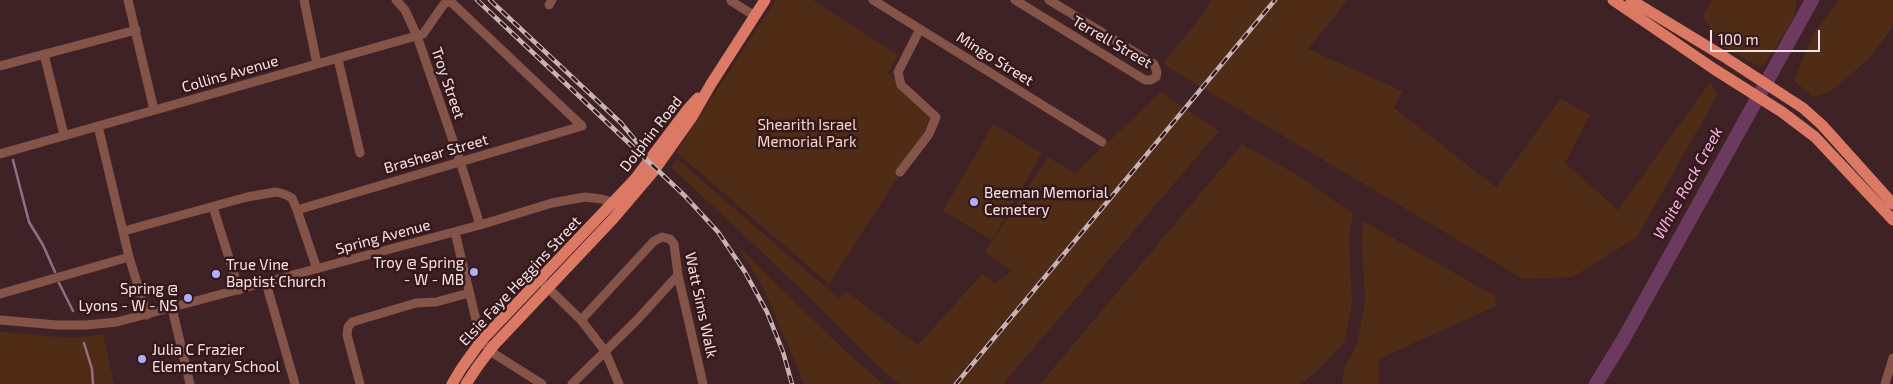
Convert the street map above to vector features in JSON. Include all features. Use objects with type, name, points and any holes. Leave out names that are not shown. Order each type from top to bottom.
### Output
[{"type":"main road","name":"Dolphin Road","points":[[619,204],[664,158],[692,118],[711,84],[765,0]]},
{"type":"main road","points":[[1613,0],[1723,56],[1803,108],[1822,126],[1893,204]]},
{"type":"main road","points":[[1631,0],[1651,19],[1714,69],[1782,112],[1816,137],[1893,220]]},
{"type":"main road","name":"Elsie Faye Heggins Street","points":[[452,384],[481,341],[540,279],[619,204]]},
{"type":"main road","name":"Elsie Faye Heggins Street","points":[[466,384],[490,350],[549,288],[619,204]]},
{"type":"street","points":[[128,0],[154,110]]},
{"type":"street","points":[[304,0],[317,64]]},
{"type":"street","name":"Troy Street","points":[[396,0],[405,10],[417,36],[480,225]]},
{"type":"street","name":"Mingo Street","points":[[873,0],[1102,142]]},
{"type":"street","name":"Terrell Street","points":[[1015,0],[1145,80],[1151,80],[1156,77],[1158,72],[1154,64],[1049,0]]},
{"type":"street","name":"Collins Avenue","points":[[0,154],[417,36],[425,33],[444,4],[450,1],[582,126]]},
{"type":"street","points":[[731,1],[755,16]]},
{"type":"street","points":[[900,172],[929,134],[936,117],[901,85],[898,72],[920,29]]},
{"type":"street","points":[[0,66],[136,30]]},
{"type":"street","points":[[44,54],[64,135]]},
{"type":"street","points":[[338,59],[360,154]]},
{"type":"street","points":[[98,126],[129,257],[147,315]]},
{"type":"street","name":"Brashear Street","points":[[298,210],[582,126]]},
{"type":"street","points":[[124,231],[247,197],[276,192],[292,198],[298,210],[317,269]]},
{"type":"street","name":"Spring Avenue","points":[[0,320],[57,325],[117,322],[455,232],[552,203],[585,197],[619,204]]},
{"type":"street","points":[[213,207],[239,290]]},
{"type":"street","points":[[455,232],[481,341],[496,355],[542,384]]},
{"type":"street","name":"Watt Sims Walk","points":[[581,320],[658,238],[666,237],[672,241],[703,384]]},
{"type":"street","points":[[0,294],[129,257]]},
{"type":"street","points":[[572,384],[637,320],[678,275]]},
{"type":"street","points":[[540,279],[581,320],[605,351],[619,384]]},
{"type":"street","points":[[266,283],[295,384]]},
{"type":"street","points":[[360,384],[347,335],[348,327],[352,322],[416,303],[436,302],[470,293]]},
{"type":"street","points":[[172,308],[190,384]]},
{"type":"street","points":[[1885,384],[1893,358]]},
{"type":"green space","name":"Shearith Israel Memorial Park","points":[[776,0],[813,0],[898,55],[888,73],[935,114],[895,182],[829,284],[676,152]]},
{"type":"green space","points":[[1211,0],[1348,0],[1308,49],[1402,91],[1394,108],[1496,187],[1561,99],[1590,115],[1565,163],[1618,210],[1710,82],[1718,94],[1637,237],[1573,277],[1523,279],[1163,64],[1205,11]]},
{"type":"green space","points":[[1712,0],[1797,0],[1794,17],[1764,66],[1753,64],[1721,45],[1702,16]]},
{"type":"green space","points":[[1839,0],[1893,0],[1893,26],[1869,59],[1830,92],[1812,97],[1794,80],[1814,33]]},
{"type":"green space","points":[[1161,92],[1219,131],[1003,384],[899,384],[671,167],[677,159],[838,298],[846,291],[918,345],[982,274],[995,283],[1012,271],[985,252],[1048,157],[1075,173]]},
{"type":"green space","points":[[993,124],[1042,153],[992,240],[943,211]]},
{"type":"green space","points":[[1242,144],[1301,177],[1353,214],[1349,237],[1352,303],[1344,343],[1318,370],[1301,384],[1040,384]]},
{"type":"green space","points":[[1363,221],[1495,296],[1496,306],[1379,359],[1379,384],[1342,384],[1344,369],[1357,344],[1365,301],[1362,244]]},
{"type":"green space","points":[[736,244],[840,346],[883,384],[804,384],[763,287]]},
{"type":"green space","points":[[0,332],[72,338],[103,334],[114,384],[0,384]]},
{"type":"waterway","name":"White Rock Creek","points":[[1596,384],[1623,340],[1812,0]]},
{"type":"waterway","points":[[13,160],[29,222],[43,245],[55,272]]},
{"type":"waterway","points":[[59,283],[73,311]]},
{"type":"waterway","points":[[84,343],[92,369],[93,384]]},
{"type":"railway","points":[[477,0],[684,195],[718,232],[745,272],[767,312],[783,352],[792,384]]},
{"type":"railway","points":[[490,0],[621,123],[640,146]]},
{"type":"railway","points":[[956,384],[1275,0]]},
{"type":"place","name":"Beeman Memorial Cemetery","points":[[974,202]]},
{"type":"place","name":"Troy @ Spring - W - MB","points":[[474,272]]},
{"type":"place","name":"True Vine Baptist Church","points":[[216,274]]},
{"type":"place","name":"Spring @ Lyons - W - NS","points":[[188,298]]},
{"type":"place","name":"Julia C Frazier Elementary School","points":[[142,359]]}]
